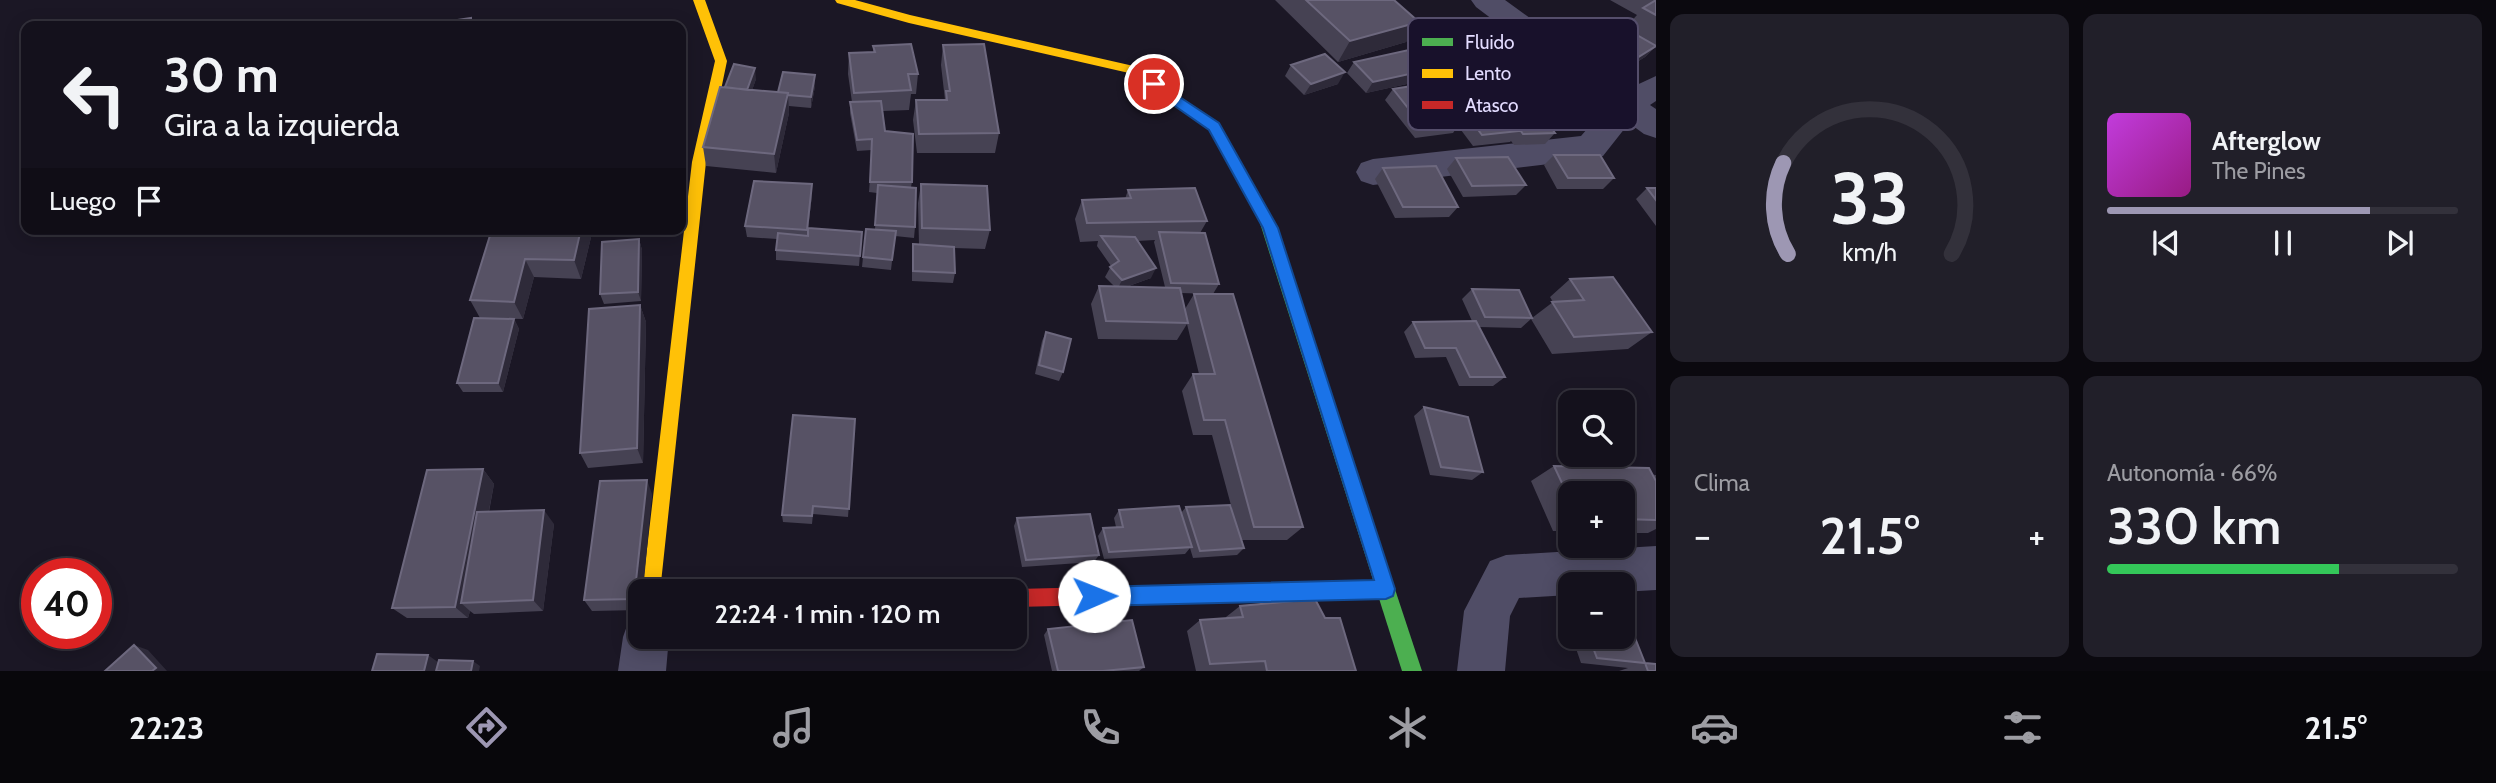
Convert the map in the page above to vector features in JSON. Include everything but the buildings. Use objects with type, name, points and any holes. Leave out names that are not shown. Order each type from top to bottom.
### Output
[{"type":"main road","points":[[653,579],[699,162],[721,61],[699,0]]},
{"type":"main road","points":[[841,0],[909,19],[1133,70],[1214,127],[1270,228],[1412,671]]},
{"type":"main road","points":[[1027,598],[1386,589]]},
{"type":"street","points":[[1486,0],[1510,18]]},
{"type":"street","points":[[1638,98],[1656,87]]},
{"type":"street","points":[[1638,112],[1656,126]]},
{"type":"street","points":[[1638,116],[1656,136]]},
{"type":"street","points":[[1373,172],[1591,147],[1605,130]]},
{"type":"street","points":[[1481,671],[1487,611],[1506,578],[1656,568]]},
{"type":"street","points":[[642,671],[645,649]]},
{"type":"traffic: fast","points":[[1266,220],[1412,671]]},
{"type":"traffic: slow","points":[[652,579],[699,162],[721,61],[699,0]]},
{"type":"traffic: slow","points":[[841,0],[909,19],[1133,70],[1214,127],[1266,220]]},
{"type":"traffic: jam","points":[[1027,598],[1386,589]]},
{"type":"route","points":[[1094,596],[1386,589],[1270,228],[1214,127],[1154,84]]}]
